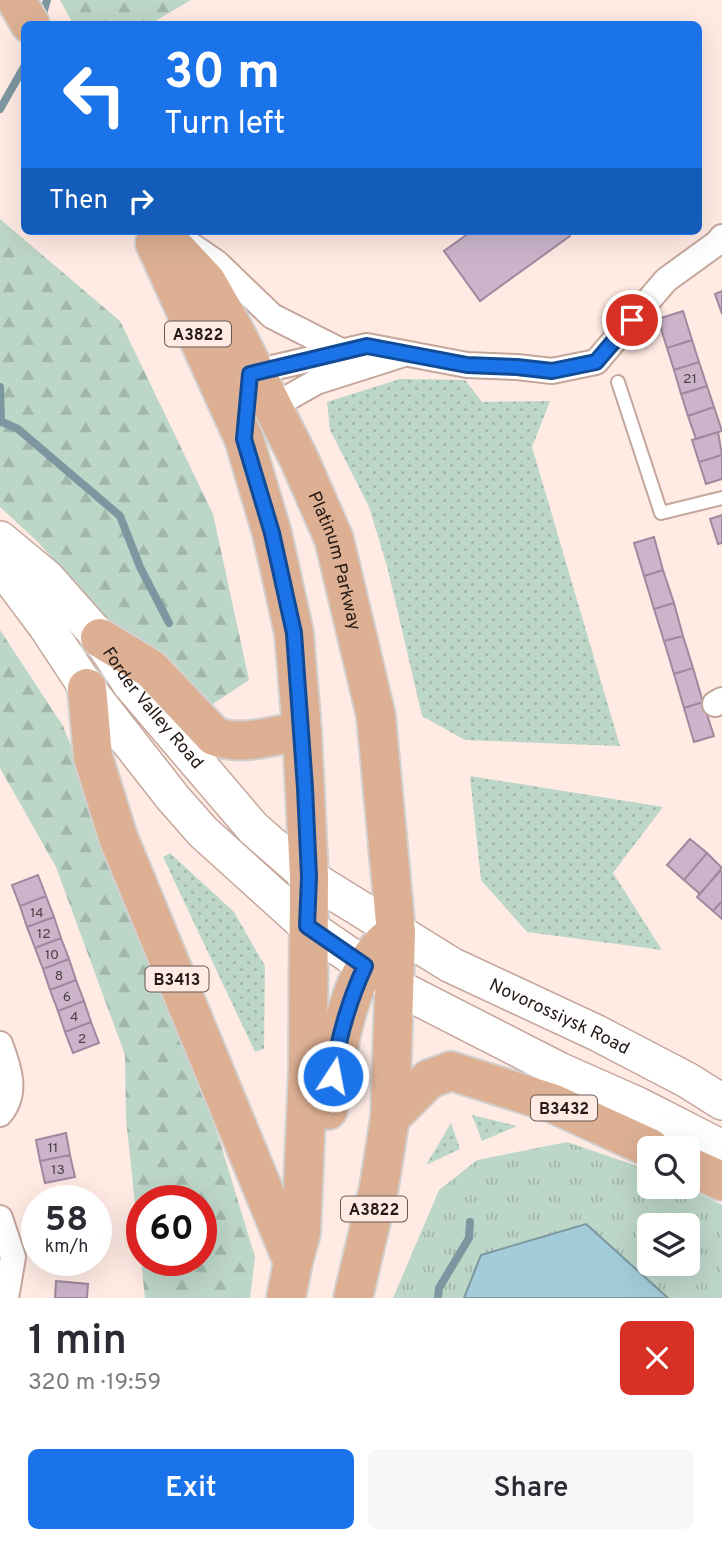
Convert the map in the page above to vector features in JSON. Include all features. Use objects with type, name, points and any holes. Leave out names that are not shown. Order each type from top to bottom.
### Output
[{"type":"main road","points":[[16,0],[28,21]]},
{"type":"main road","name":"A3822","points":[[151,235],[244,439],[272,533],[294,633],[309,877],[309,1070],[294,1264]]},
{"type":"main road","name":"Platinum Parkway","points":[[163,235],[206,281],[299,459],[334,539],[376,716],[396,933]]},
{"type":"main road","name":"Forder Valley Road","points":[[0,539],[47,578],[100,638],[145,702],[253,828],[309,877],[396,933]]},
{"type":"main road","points":[[0,555],[13,582],[87,688],[203,832],[307,926],[379,976]]},
{"type":"main road","points":[[100,638],[151,669],[214,736],[240,742],[302,731]]},
{"type":"main road","name":"B3413","points":[[87,688],[93,757],[118,837],[294,1264]]},
{"type":"main road","points":[[379,976],[377,947],[396,933]]},
{"type":"main road","name":"Novorossiysk Road","points":[[396,933],[462,971],[609,1039],[687,1080],[722,1102]]},
{"type":"main road","points":[[294,1264],[319,1197],[336,1052],[356,985],[379,976]]},
{"type":"main road","name":"A3822","points":[[352,1298],[379,1187],[390,1118],[379,976]]},
{"type":"main road","name":"B3432","points":[[379,976],[559,1070],[638,1105],[722,1148]]},
{"type":"main road","name":"B3432","points":[[390,1118],[429,1079],[451,1071],[552,1103],[637,1142]]},
{"type":"main road","points":[[700,1171],[722,1181]]},
{"type":"street","points":[[176,235],[217,262],[272,316],[341,351]]},
{"type":"street","points":[[244,439],[250,374],[341,351],[367,346],[467,365],[552,371],[596,362],[666,280],[722,237]]},
{"type":"street","points":[[272,407],[316,382],[408,353]]},
{"type":"street","points":[[0,1044],[11,1075],[8,1105],[0,1114]]},
{"type":"street","points":[[0,1218],[13,1257],[6,1298]]},
{"type":"lane","points":[[618,382],[661,513],[722,498]]},
{"type":"green space","points":[[60,0],[191,0],[155,21],[71,21]]},
{"type":"green space","points":[[0,219],[120,321],[213,514],[249,680],[187,721],[39,543],[0,507]]},
{"type":"green space","points":[[400,379],[465,380],[482,402],[550,401],[532,447],[620,746],[465,740],[422,716],[387,566],[369,507],[330,430],[327,402]]},
{"type":"green space","points":[[0,630],[63,726],[145,929],[221,1145],[255,1257],[250,1298],[145,1298],[143,1276],[217,1276],[217,1185],[133,1185],[126,1119],[125,1055],[56,867],[0,768]]},
{"type":"green space","points":[[470,776],[663,807],[613,873],[662,950],[527,932],[481,880]]},
{"type":"green space","points":[[170,853],[234,912],[265,966],[264,1049],[255,1052],[163,857]]},
{"type":"green space","points":[[472,1115],[517,1126],[482,1141]]},
{"type":"green space","points":[[451,1123],[460,1149],[426,1165]]},
{"type":"green space","points":[[567,1142],[637,1166],[637,1199],[700,1199],[700,1194],[722,1205],[722,1298],[393,1298],[439,1190],[477,1160]]},
{"type":"water","points":[[586,1224],[637,1270],[637,1276],[644,1276],[668,1298],[464,1298],[481,1255]]},
{"type":"building","points":[[466,235],[570,236],[480,301],[444,251]]},
{"type":"building","points":[[722,291],[722,314],[715,294]]},
{"type":"building","points":[[683,311],[692,340],[667,348],[658,319]]},
{"type":"building","points":[[692,340],[699,362],[674,370],[667,348]]},
{"type":"building","points":[[699,362],[707,386],[681,394],[674,370]]},
{"type":"building","points":[[707,386],[714,407],[688,416],[681,394]]},
{"type":"building","points":[[714,407],[722,431],[696,439],[688,416]]},
{"type":"building","points":[[718,432],[722,455],[699,462],[692,440]]},
{"type":"building","points":[[722,455],[722,479],[706,484],[699,462]]},
{"type":"building","points":[[722,515],[722,543],[718,544],[710,519]]},
{"type":"building","points":[[654,537],[663,570],[644,576],[634,543]]},
{"type":"building","points":[[663,570],[674,603],[654,609],[644,576]]},
{"type":"building","points":[[674,603],[683,636],[664,641],[654,609]]},
{"type":"building","points":[[683,636],[693,668],[674,674],[664,641]]},
{"type":"building","points":[[693,668],[703,702],[684,708],[674,674]]},
{"type":"building","points":[[703,702],[714,736],[694,742],[684,708]]},
{"type":"building","points":[[690,839],[707,853],[684,880],[667,865]]},
{"type":"building","points":[[707,853],[722,868],[700,894],[684,880]]},
{"type":"building","points":[[720,871],[722,901],[713,911],[697,897]]},
{"type":"building","points":[[38,875],[46,896],[20,906],[12,885]]},
{"type":"building","points":[[46,896],[54,917],[27,927],[20,906]]},
{"type":"building","points":[[722,901],[722,919],[713,911]]},
{"type":"building","points":[[54,917],[61,938],[35,948],[27,927]]},
{"type":"building","points":[[61,938],[69,959],[43,969],[35,948]]},
{"type":"building","points":[[69,959],[76,980],[50,990],[43,969]]},
{"type":"building","points":[[76,980],[84,1001],[58,1011],[50,990]]},
{"type":"building","points":[[84,1001],[91,1022],[65,1032],[58,1011]]},
{"type":"building","points":[[91,1022],[99,1043],[73,1053],[65,1032]]},
{"type":"building","points":[[66,1133],[70,1155],[40,1161],[36,1140]]},
{"type":"building","points":[[70,1155],[75,1177],[45,1183],[40,1161]]},
{"type":"building","points":[[56,1281],[88,1284],[87,1298],[55,1298]]},
{"type":"waterway","points":[[41,20],[47,0]]},
{"type":"waterway","points":[[0,109],[21,72]]},
{"type":"waterway","points":[[0,387],[1,422]]},
{"type":"waterway","points":[[0,421],[18,429],[120,516],[140,567],[169,623]]},
{"type":"waterway","points":[[438,1298],[439,1288],[469,1238],[470,1222]]},
{"type":"route","points":[[333,1076],[336,1052],[356,985],[365,966],[307,926],[309,877],[294,633],[272,533],[244,439],[250,374],[367,346],[467,365],[552,371],[596,362],[632,320]]}]
